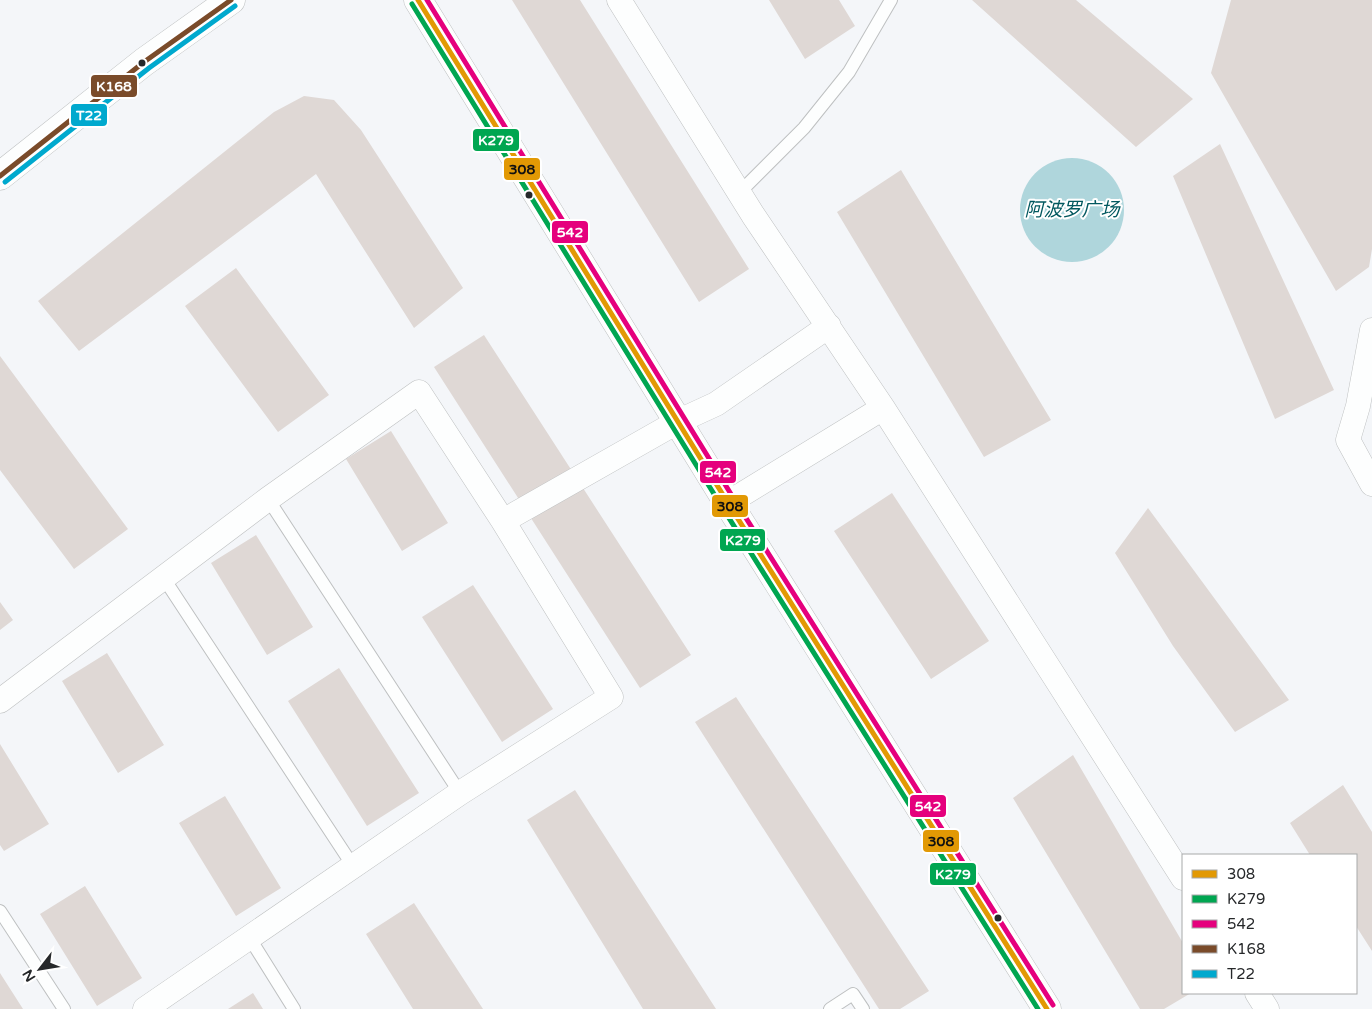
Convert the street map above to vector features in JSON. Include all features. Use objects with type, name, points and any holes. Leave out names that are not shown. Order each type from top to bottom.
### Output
[{"type":"main road","points":[[0,176],[144,62],[231,0]]},
{"type":"main road","points":[[418,0],[728,503],[1047,1009]]},
{"type":"street","points":[[619,0],[739,193],[883,408],[1182,876]]},
{"type":"street","points":[[503,521],[679,421],[716,404],[829,326]]},
{"type":"street","points":[[1372,330],[1358,406],[1348,440],[1372,484]]},
{"type":"street","points":[[0,701],[268,499],[419,392],[503,521],[611,697],[460,793],[145,1009]]},
{"type":"street","points":[[728,503],[883,408]]},
{"type":"street","points":[[1258,994],[1267,1009]]},
{"type":"lane","points":[[739,193],[804,128],[849,72],[891,0]]},
{"type":"lane","points":[[268,499],[460,793]]},
{"type":"lane","points":[[163,577],[353,866]]},
{"type":"lane","points":[[0,911],[64,1009]]},
{"type":"lane","points":[[249,937],[294,1009]]},
{"type":"lane","points":[[830,1009],[853,994],[863,1009]]},
{"type":"water","name":"阿波罗广场","points":[[1072,158],[1092,162],[1101,167],[1115,181],[1120,190],[1124,210],[1120,230],[1115,239],[1101,253],[1092,258],[1072,262],[1052,258],[1043,253],[1029,239],[1024,230],[1020,210],[1024,190],[1029,181],[1043,167],[1052,162]]},
{"type":"building","points":[[512,0],[580,0],[749,269],[699,302]]},
{"type":"building","points":[[769,0],[839,0],[855,26],[805,59]]},
{"type":"building","points":[[972,0],[1076,0],[1193,99],[1136,147]]},
{"type":"building","points":[[1231,0],[1372,0],[1372,249],[1369,267],[1336,291],[1211,73]]},
{"type":"building","points":[[304,96],[334,100],[361,130],[463,288],[414,328],[316,174],[79,351],[38,301],[274,112]]},
{"type":"building","points":[[1220,144],[1334,390],[1275,419],[1173,176]]},
{"type":"building","points":[[901,170],[1051,420],[984,457],[837,212]]},
{"type":"building","points":[[236,268],[329,395],[278,432],[185,306]]},
{"type":"building","points":[[484,335],[691,655],[640,688],[434,367]]},
{"type":"building","points":[[0,356],[128,529],[74,569],[0,470]]},
{"type":"building","points":[[391,431],[448,523],[402,551],[346,459]]},
{"type":"building","points":[[892,493],[989,641],[931,679],[834,531]]},
{"type":"building","points":[[1148,508],[1289,700],[1235,732],[1173,646],[1115,553]]},
{"type":"building","points":[[256,535],[313,627],[267,655],[211,563]]},
{"type":"building","points":[[473,585],[553,709],[502,742],[422,617]]},
{"type":"building","points":[[0,602],[13,620],[0,630]]},
{"type":"building","points":[[107,653],[164,745],[118,773],[62,681]]},
{"type":"building","points":[[339,668],[419,793],[367,826],[288,701]]},
{"type":"building","points":[[736,697],[929,991],[900,1009],[879,1009],[695,722]]},
{"type":"building","points":[[0,744],[49,824],[4,851],[0,845]]},
{"type":"building","points":[[1073,755],[1182,941],[1182,994],[1189,994],[1164,1009],[1140,1009],[1013,798]]},
{"type":"building","points":[[1343,785],[1372,832],[1372,951],[1357,928],[1357,854],[1309,854],[1290,823]]},
{"type":"building","points":[[575,790],[716,1009],[643,1009],[527,820]]},
{"type":"building","points":[[225,796],[281,888],[236,916],[179,823]]},
{"type":"building","points":[[85,886],[142,978],[97,1006],[40,914]]},
{"type":"building","points":[[414,903],[483,1009],[413,1009],[366,934]]},
{"type":"building","points":[[0,973],[23,1009],[0,1009]]},
{"type":"building","points":[[253,993],[263,1009],[228,1009]]},
{"type":"transit line","name":"K168","points":[[0,176],[144,62],[231,0]]},
{"type":"transit line","name":"308","points":[[418,0],[728,503],[1047,1009]]},
{"type":"transit line","name":"542","points":[[427,0],[734,499],[1053,1005]]},
{"type":"transit line","name":"K279","points":[[412,4],[722,507],[1038,1009]]},
{"type":"transit line","name":"T22","points":[[5,182],[149,68],[235,6]]}]
